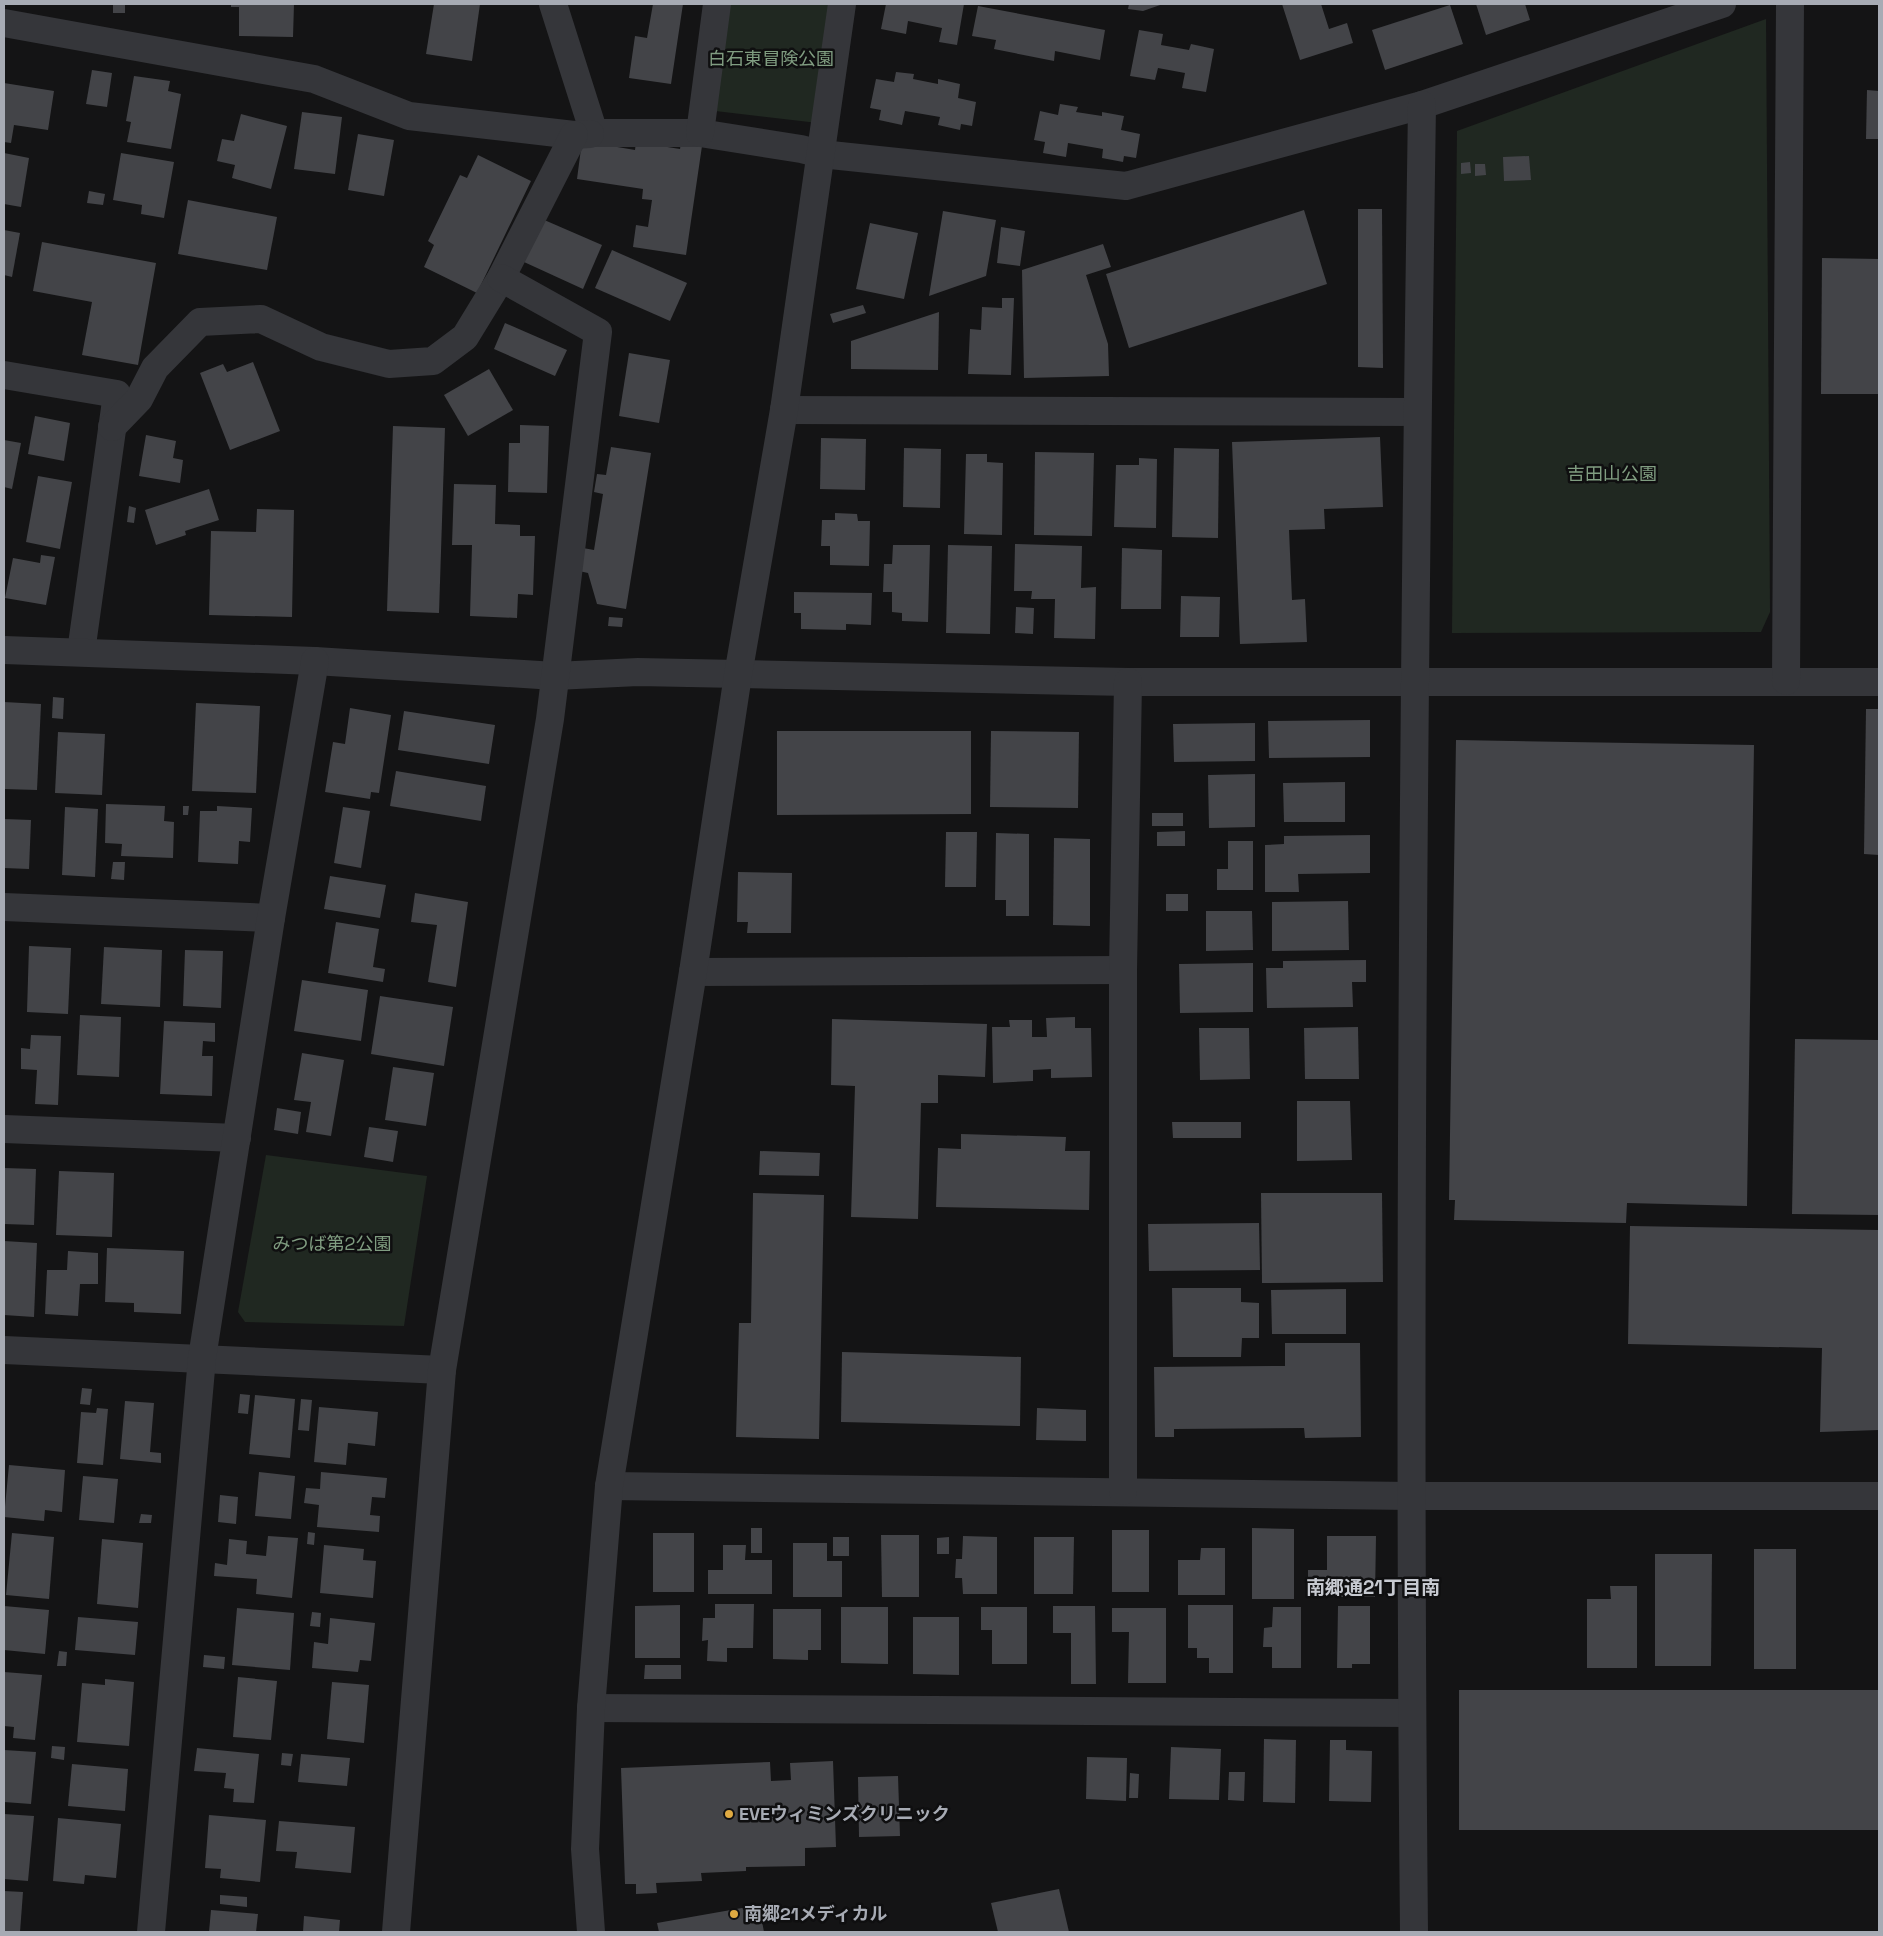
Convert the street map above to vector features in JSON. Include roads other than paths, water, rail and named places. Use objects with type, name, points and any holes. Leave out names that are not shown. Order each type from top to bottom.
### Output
[{"type":"street","points":[[112,427],[139,399],[155,368],[200,322],[261,319],[321,347],[389,364],[433,361],[465,337],[584,134],[552,4]]},
{"type":"street","points":[[700,133],[717,4]]},
{"type":"street","points":[[591,1932],[585,1849],[591,1708],[610,1486],[693,972],[738,675],[784,410],[842,4]]},
{"type":"street","points":[[4,23],[314,79],[409,116],[584,134],[700,133],[801,148],[821,154],[1126,186],[1422,105],[1722,4]]},
{"type":"street","points":[[1786,681],[1790,4]]},
{"type":"street","points":[[1414,1932],[1411,1496],[1414,680],[1422,105]]},
{"type":"street","points":[[396,1932],[442,1370],[555,676],[598,332],[501,278]]},
{"type":"street","points":[[4,375],[117,394],[81,652]]},
{"type":"street","points":[[784,410],[1417,412]]},
{"type":"street","points":[[4,650],[315,661],[555,676],[632,672],[1128,682],[1414,680],[1879,682]]},
{"type":"street","points":[[151,1932],[202,1358],[271,918],[315,661]]},
{"type":"street","points":[[1123,1491],[1123,970],[1128,682]]},
{"type":"street","points":[[4,907],[271,918]]},
{"type":"street","points":[[693,972],[1123,970]]},
{"type":"street","points":[[4,1129],[237,1138]]},
{"type":"street","points":[[4,1350],[442,1370]]},
{"type":"street","points":[[610,1486],[1411,1496],[1879,1496]]},
{"type":"street","points":[[591,1708],[1412,1713]]},
{"type":"place","name":"EVEウィミンズクリニック","points":[[729,1814]]},
{"type":"place","name":"南郷21メディカル","points":[[734,1914]]},
{"type":"district","name":"南郷通21丁目南","points":[[1373,1587]]},
{"type":"park label","name":"白石東冒険公園","points":[[771,59]]},
{"type":"park label","name":"吉田山公園","points":[[1612,474]]},
{"type":"park label","name":"みつば第2公園","points":[[332,1244]]}]
